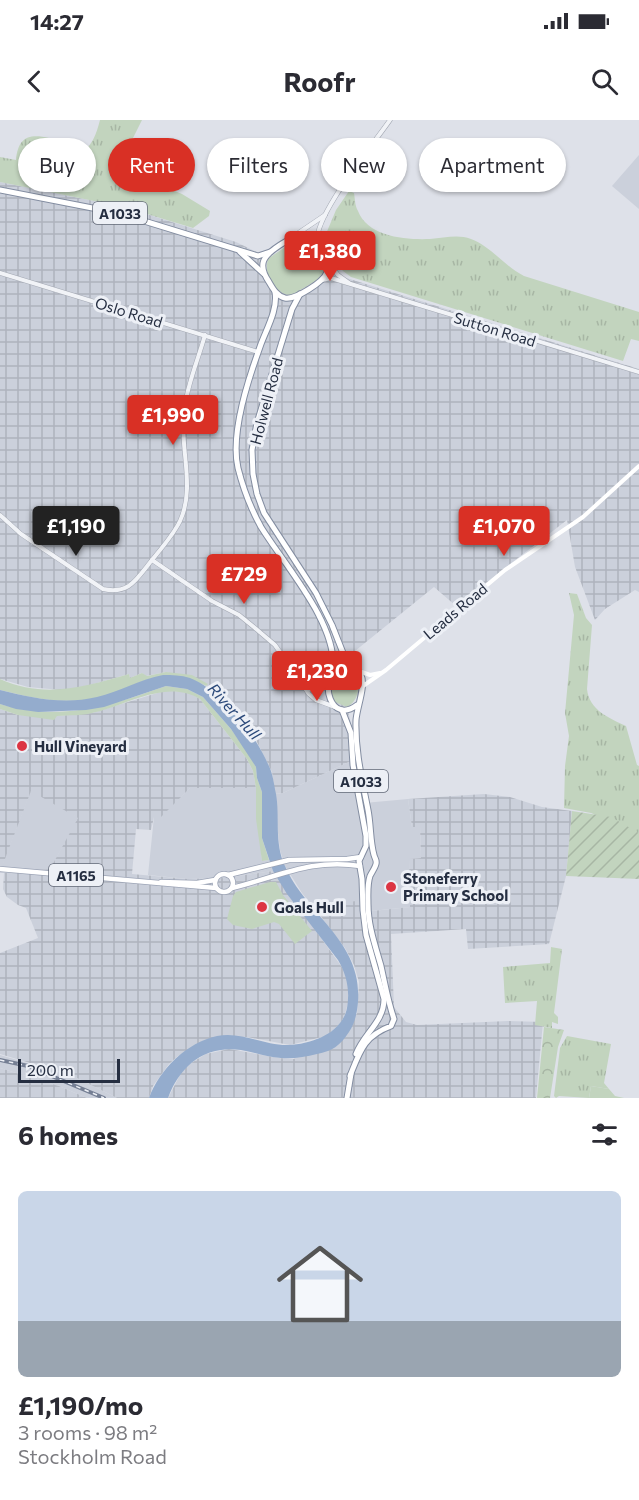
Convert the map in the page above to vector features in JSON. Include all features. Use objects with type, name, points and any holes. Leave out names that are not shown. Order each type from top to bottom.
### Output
[{"type":"highway","name":"A1033","points":[[0,190],[127,215],[258,256],[270,252]]},
{"type":"highway","points":[[308,236],[318,246],[326,260],[327,272],[321,280],[300,294],[288,298],[275,292],[264,274],[263,261],[270,252],[294,237],[308,236]]},
{"type":"highway","name":"A1033","points":[[237,249],[264,274]]},
{"type":"highway","name":"Holwell Road","points":[[275,292],[274,309],[258,352],[238,423],[236,446],[238,468],[248,499],[260,524],[300,584],[321,621],[334,655],[333,673]]},
{"type":"highway","name":"Holwell Road","points":[[300,294],[292,309],[257,423],[252,450],[253,474],[257,495],[264,513],[316,593],[350,666]]},
{"type":"highway","points":[[357,705],[351,709],[342,710],[335,707],[328,697],[333,673],[342,666],[350,666],[358,671]]},
{"type":"highway","name":"A1033","points":[[358,671],[362,677],[362,687],[357,705],[356,745],[374,857]]},
{"type":"highway","name":"A1033","points":[[342,710],[351,733],[353,765],[367,841],[362,856]]},
{"type":"highway","points":[[348,1098],[350,1076],[353,1060],[360,1044],[379,1021],[382,1013],[382,992],[364,921],[360,867],[362,856],[369,854],[376,862],[368,885],[370,926],[394,1022],[367,1040],[350,1076]]},
{"type":"highway","points":[[360,867],[367,871],[374,868]]},
{"type":"highway","points":[[382,1013],[392,1014]]},
{"type":"highway","points":[[379,1021],[381,1025],[388,1027]]},
{"type":"main road","name":"Leads Road","points":[[362,687],[386,670],[505,570],[583,517],[639,466]]},
{"type":"main road","points":[[358,671],[370,675],[386,670]]},
{"type":"main road","name":"A1165","points":[[0,869],[152,882],[197,883],[215,880],[220,874],[228,875],[265,864],[289,860],[347,859],[362,856]]},
{"type":"main road","name":"A1165","points":[[152,882],[216,888],[225,892],[292,870],[331,863],[360,867]]},
{"type":"main road","points":[[228,875],[233,881],[232,888]]},
{"type":"main road","points":[[215,880],[216,888]]},
{"type":"street","points":[[318,246],[317,235],[325,215],[343,185],[390,120]]},
{"type":"street","points":[[294,237],[325,215]]},
{"type":"street","name":"Sutton Road","points":[[326,260],[351,285]]},
{"type":"street","name":"Oslo Road","points":[[0,273],[258,352]]},
{"type":"street","name":"Sutton Road","points":[[321,280],[331,278],[639,372]]},
{"type":"street","points":[[0,515],[21,534],[103,589],[116,592],[127,588],[152,560],[179,523],[184,507],[186,472],[182,423],[184,408],[205,335]]},
{"type":"street","points":[[152,560],[187,585],[251,624],[275,645],[303,686],[316,700],[335,707]]},
{"type":"street","points":[[303,686],[317,691],[329,685]]},
{"type":"shaded area","points":[[639,155],[639,209],[612,186]]},
{"type":"shaded area","points":[[0,182],[18,186],[18,192],[50,192],[124,207],[236,242],[269,258],[267,273],[321,276],[324,271],[639,369],[639,592],[635,590],[605,609],[595,620],[575,567],[567,520],[456,606],[434,587],[355,651],[353,671],[339,671],[335,677],[331,693],[347,707],[353,732],[355,759],[283,793],[275,794],[272,772],[256,740],[219,697],[206,686],[207,684],[166,672],[146,676],[142,673],[130,678],[129,674],[76,689],[61,690],[28,687],[0,679]]},
{"type":"shaded area","points":[[167,690],[190,693],[200,699],[247,759],[253,771],[256,788],[190,788],[161,817],[154,817],[151,830],[136,829],[132,874],[188,879],[225,878],[273,871],[344,970],[348,983],[348,1003],[341,1023],[326,1036],[290,1045],[247,1037],[208,1039],[178,1056],[169,1064],[153,1086],[149,1098],[117,1098],[73,1076],[0,1054],[0,953],[38,938],[26,908],[7,897],[3,889],[4,873],[50,869],[78,818],[31,791],[3,864],[0,863],[0,709],[18,715],[57,716],[92,713]]},
{"type":"shaded area","points":[[355,759],[364,803],[408,799],[412,827],[420,827],[421,858],[409,859],[410,907],[371,911],[326,908],[319,914],[285,866],[280,850],[276,794],[283,793]]},
{"type":"shaded area","points":[[190,788],[256,788],[262,861],[269,860],[273,871],[225,878],[188,879],[148,875],[154,817],[161,816]]},
{"type":"shaded area","points":[[31,790],[79,818],[50,869],[0,873],[0,863],[3,863]]},
{"type":"shaded area","points":[[484,794],[510,797],[542,807],[572,811],[566,876],[549,944],[468,949],[466,929],[391,934],[394,1007],[406,1022],[417,1025],[508,1021],[543,1022],[536,1098],[168,1098],[182,1071],[206,1054],[229,1049],[294,1059],[357,1014],[359,982],[354,965],[345,948],[319,914],[346,898],[349,902],[370,899],[372,911],[410,907],[409,859],[421,858],[420,827],[412,827],[408,799]]},
{"type":"shaded area","points":[[0,1055],[73,1076],[117,1098],[87,1098],[59,1086],[0,1068]]},
{"type":"shaded area","points":[[0,1068],[59,1086],[87,1098],[0,1098]]},
{"type":"green space","points":[[100,120],[142,120],[133,138],[108,138],[108,192],[177,192],[210,211],[209,216],[193,228],[124,207],[50,192],[96,192],[94,138]]},
{"type":"green space","points":[[35,136],[49,138],[28,138]]},
{"type":"green space","points":[[18,150],[18,186],[0,182],[0,157],[16,160]]},
{"type":"green space","points":[[348,192],[352,192],[354,193],[356,207],[363,220],[379,232],[410,239],[456,237],[478,242],[524,276],[639,312],[639,341],[631,339],[623,361],[351,277],[343,271],[323,241],[336,210]]},
{"type":"green space","points":[[297,239],[310,241],[322,260],[324,271],[317,280],[292,295],[281,292],[271,282],[267,264],[269,258]]},
{"type":"green space","points":[[569,593],[577,594],[586,618],[592,625],[587,689],[589,696],[596,708],[626,726],[639,766],[639,833],[591,813],[564,808],[565,766],[569,736],[565,713],[574,615]]},
{"type":"green space","points":[[344,669],[353,671],[359,678],[357,695],[354,702],[347,707],[335,702],[332,693],[334,679]]},
{"type":"green space","points":[[166,672],[192,675],[208,684],[206,686],[190,679],[162,676],[111,694],[72,701],[36,698],[0,690],[0,679],[17,685],[49,690],[80,687],[129,674],[130,678],[142,673],[147,676]]},
{"type":"green space","points":[[166,686],[187,689],[203,697],[231,729],[250,756],[256,767],[262,792],[262,838],[269,860],[262,861],[253,771],[247,759],[200,699],[187,693],[161,692],[91,713],[57,716],[54,720],[18,715],[0,709],[0,704],[43,712],[84,709],[124,700]]},
{"type":"green space","points":[[572,811],[611,817],[639,833],[639,879],[566,876]]},
{"type":"green space","name":"Goals Hull","points":[[276,882],[283,895],[312,931],[295,944],[279,924],[274,922],[252,929],[233,925],[227,919],[236,892]]},
{"type":"green space","points":[[551,947],[562,949],[554,1013],[558,1017],[558,1024],[552,1022],[552,1028],[535,1025],[537,1001],[505,1003],[503,967],[550,963]]},
{"type":"green space","points":[[544,1027],[564,1030],[558,1047],[550,1098],[537,1098]]},
{"type":"green space","points":[[567,1036],[611,1044],[604,1083],[609,1089],[591,1086],[589,1098],[559,1096],[556,1098],[554,1096],[560,1048]]},
{"type":"green space","points":[[591,1086],[609,1089],[615,1096],[624,1098],[589,1098]]},
{"type":"water","points":[[163,675],[187,677],[202,684],[236,714],[255,740],[272,775],[277,802],[280,848],[285,866],[294,883],[343,945],[352,962],[357,981],[358,1002],[351,1029],[339,1044],[331,1049],[322,1053],[290,1058],[271,1057],[241,1050],[216,1051],[195,1060],[187,1067],[179,1076],[168,1098],[149,1098],[167,1067],[185,1051],[206,1039],[235,1035],[280,1045],[307,1042],[325,1035],[339,1024],[347,1008],[348,995],[346,977],[338,960],[287,894],[273,871],[262,838],[262,792],[256,767],[231,729],[203,697],[187,689],[166,686],[104,707],[86,710],[38,712],[0,704],[0,690],[48,700],[85,699],[105,695]]},
{"type":"railway","points":[[0,1060],[28,1066],[104,1098]]},
{"type":"place","name":"Hull Vineyard","points":[[22,746]]},
{"type":"place","name":"Stoneferry Primary School","points":[[391,887]]},
{"type":"place","name":"Goals Hull","points":[[262,907]]},
{"type":"water label","name":"River Hull","points":[[235,711]]}]
